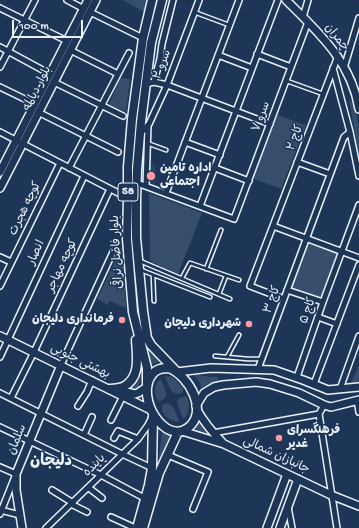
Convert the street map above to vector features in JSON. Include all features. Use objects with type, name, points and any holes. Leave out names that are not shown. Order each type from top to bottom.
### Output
[{"type":"main road","name":"بلوار فاضل نراقی","points":[[147,385],[147,368],[133,312],[127,239],[128,167],[132,119],[142,38],[152,0]]},
{"type":"main road","name":"بلوار فاضل نراقی","points":[[162,0],[151,43],[150,83],[140,134],[136,238],[147,338],[151,345],[177,372]]},
{"type":"main road","points":[[110,389],[123,387],[131,381],[136,372],[138,363],[133,312]]},
{"type":"main road","points":[[136,528],[146,499],[152,468],[152,413],[148,401],[147,385],[154,372],[161,368],[169,368],[183,377],[194,393],[196,408],[195,418],[190,426],[180,432],[159,473],[143,528]]},
{"type":"main road","points":[[152,413],[162,425],[170,430],[180,432]]},
{"type":"street","points":[[0,67],[35,0]]},
{"type":"street","points":[[67,0],[142,38]]},
{"type":"street","name":"بلوار دیالمه","points":[[0,172],[38,112],[54,82],[70,50],[87,10],[88,0]]},
{"type":"street","name":"بلوار دیالمه","points":[[0,188],[35,104],[50,74],[67,42],[87,10],[96,0]]},
{"type":"street","points":[[173,0],[162,44],[160,59],[150,83],[167,85],[270,124]]},
{"type":"street","name":"سرو ۲","points":[[140,134],[148,124],[167,85],[198,0]]},
{"type":"street","points":[[166,193],[239,0]]},
{"type":"street","points":[[137,183],[200,206],[278,0]]},
{"type":"street","name":"چمران","points":[[286,0],[325,40],[338,56],[358,98],[359,110]]},
{"type":"street","name":"سرو ۷","points":[[200,206],[234,219],[291,67],[306,20],[308,0]]},
{"type":"street","points":[[0,8],[67,42]]},
{"type":"street","points":[[344,68],[359,18]]},
{"type":"street","points":[[0,47],[50,74]]},
{"type":"street","points":[[70,50],[118,74]]},
{"type":"street","points":[[69,168],[129,53]]},
{"type":"street","points":[[257,54],[291,67]]},
{"type":"street","points":[[218,55],[252,68]]},
{"type":"street","name":"کاج ۲","points":[[284,299],[250,286],[338,56]]},
{"type":"street","points":[[333,68],[350,132],[359,176]]},
{"type":"street","points":[[54,82],[123,116]]},
{"type":"street","points":[[0,87],[35,104]]},
{"type":"street","points":[[38,112],[118,152]]},
{"type":"street","points":[[146,186],[148,124]]},
{"type":"street","points":[[0,132],[128,198]]},
{"type":"street","name":"کاج ۳","points":[[258,369],[344,137],[350,132]]},
{"type":"street","points":[[185,142],[220,155]]},
{"type":"street","points":[[298,162],[330,174]]},
{"type":"street","name":"کوچه هجرت","points":[[0,286],[60,163]]},
{"type":"street","points":[[215,168],[249,181]]},
{"type":"street","name":"انصار","points":[[0,357],[84,176]]},
{"type":"street","name":"کوچه مهاجر","points":[[11,398],[110,189]]},
{"type":"street","name":"کاج ۵","points":[[300,378],[323,302],[359,205]]},
{"type":"street","points":[[273,226],[359,258]]},
{"type":"street","points":[[61,365],[113,252]]},
{"type":"street","points":[[0,257],[11,262]]},
{"type":"street","points":[[314,384],[359,265]]},
{"type":"street","points":[[287,290],[323,302]]},
{"type":"street","points":[[318,317],[337,324]]},
{"type":"street","name":"بهشتی جنوبی","points":[[0,336],[110,389],[152,413]]},
{"type":"street","points":[[340,389],[359,336]]},
{"type":"street","name":"سلمان","points":[[22,528],[16,490],[16,474],[61,365]]},
{"type":"street","points":[[177,372],[211,368],[274,370],[300,378],[328,390],[359,387]]},
{"type":"street","points":[[299,393],[304,389],[300,378]]},
{"type":"street","points":[[78,406],[87,392],[92,380]]},
{"type":"street","points":[[224,444],[204,422],[196,408],[204,394],[214,387],[256,382],[270,384],[299,393],[331,407],[358,400],[359,412]]},
{"type":"street","points":[[110,389],[135,394],[147,385]]},
{"type":"street","points":[[0,393],[152,468]]},
{"type":"street","points":[[111,420],[123,396]]},
{"type":"street","points":[[324,405],[319,414],[337,528]]},
{"type":"street","name":"پاینده","points":[[46,528],[138,439],[148,425],[152,413]]},
{"type":"street","points":[[213,433],[319,414]]},
{"type":"street","points":[[84,435],[92,418]]},
{"type":"street","points":[[0,426],[101,475],[146,499]]},
{"type":"street","points":[[114,438],[118,431],[138,439]]},
{"type":"street","name":"جانبازان شمالی","points":[[180,432],[224,444],[331,495],[359,506]]},
{"type":"street","points":[[168,455],[208,472],[194,509]]},
{"type":"street","points":[[0,467],[16,474],[0,511],[20,515]]},
{"type":"street","points":[[267,528],[287,474]]},
{"type":"street","points":[[280,528],[298,479]]},
{"type":"street","points":[[88,488],[102,498]]},
{"type":"street","points":[[52,490],[87,512]]},
{"type":"street","points":[[288,506],[292,528]]},
{"type":"street","points":[[111,518],[136,528]]},
{"type":"lane","points":[[194,12],[229,25]]},
{"type":"lane","points":[[286,80],[323,94]]},
{"type":"lane","points":[[147,143],[166,150]]},
{"type":"lane","points":[[206,269],[221,230]]},
{"type":"lane","points":[[182,278],[190,263],[239,280]]},
{"type":"lane","points":[[139,265],[153,275],[210,297]]},
{"type":"lane","points":[[139,265],[182,278],[230,299]]},
{"type":"lane","points":[[153,275],[154,301]]},
{"type":"lane","points":[[220,294],[226,276]]},
{"type":"lane","points":[[228,357],[239,335]]},
{"type":"lane","points":[[215,356],[248,359],[261,358]]},
{"type":"shaded area","points":[[123,0],[147,0],[144,12]]},
{"type":"shaded area","points":[[120,78],[130,79],[126,112],[109,105]]},
{"type":"shaded area","points":[[349,99],[356,109],[359,129],[359,156]]},
{"type":"shaded area","points":[[277,115],[306,125],[281,189],[252,178]]},
{"type":"shaded area","name":"اداره تامین اجتماعی","points":[[147,163],[155,164],[155,184],[147,181]]},
{"type":"shaded area","points":[[149,193],[202,213],[178,274],[150,261]]},
{"type":"shaded area","points":[[308,244],[337,253],[322,298],[292,288]]},
{"type":"shaded area","points":[[122,248],[126,308],[109,301],[108,305],[97,299]]},
{"type":"shaded area","points":[[140,320],[142,320],[163,360],[149,366],[143,339]]},
{"type":"shaded area","points":[[143,361],[144,371],[138,390],[133,392],[126,388],[139,373]]},
{"type":"shaded area","points":[[359,365],[359,382],[351,383]]},
{"type":"shaded area","points":[[194,374],[218,377],[218,382],[201,388],[200,383]]},
{"type":"shaded area","points":[[166,376],[176,380],[183,388],[183,392],[178,394],[172,392],[165,378]]},
{"type":"shaded area","points":[[160,379],[167,395],[159,402],[155,390],[156,384]]},
{"type":"shaded area","points":[[186,396],[189,407],[185,418],[182,417],[177,402],[179,398]]},
{"type":"shaded area","points":[[167,403],[171,405],[174,410],[179,420],[178,422],[169,419],[164,414],[162,405]]},
{"type":"shaded area","points":[[201,421],[217,438],[195,431]]},
{"type":"shaded area","points":[[162,432],[174,436],[157,472]]},
{"type":"place","name":"اداره تامین اجتماعی","points":[[151,176]]},
{"type":"place","name":"فرمانداری دلیجان","points":[[122,320]]},
{"type":"place","name":"شهرداری دلیجان","points":[[249,324]]},
{"type":"place","name":"فرهنگسرای غدیر","points":[[279,438]]},
{"type":"district","name":"دلیجان","points":[[51,463]]}]
